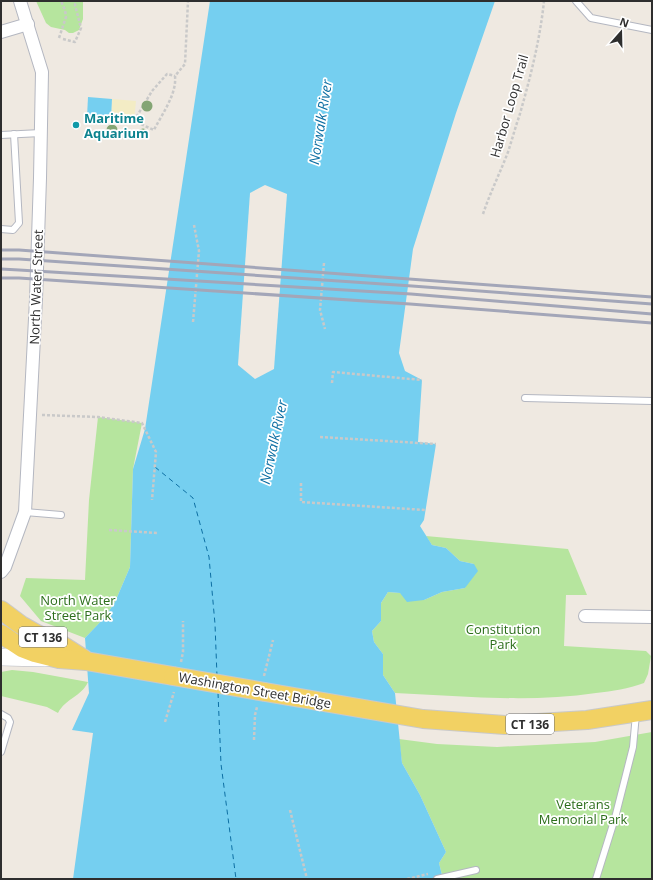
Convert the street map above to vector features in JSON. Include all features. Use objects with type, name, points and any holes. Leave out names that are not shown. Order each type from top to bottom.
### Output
[{"type":"main road","name":"CT 136","points":[[1,610],[21,625],[62,645],[86,661]]},
{"type":"main road","points":[[1,634],[22,648],[59,659]]},
{"type":"main road","name":"CT 136","points":[[1,657],[86,661]]},
{"type":"main road","name":"Washington Street Bridge","points":[[86,661],[423,719],[505,725],[587,720],[644,711]]},
{"type":"street","name":"North Water Street","points":[[1,572],[5,567],[25,512],[36,299],[42,72],[20,1]]},
{"type":"street","points":[[1,32],[28,24]]},
{"type":"street","points":[[585,616],[652,617]]},
{"type":"lane","points":[[576,1],[591,18],[652,30]]},
{"type":"lane","points":[[1,135],[41,133]]},
{"type":"lane","points":[[1,229],[13,230],[16,228],[18,223],[14,134]]},
{"type":"lane","points":[[525,398],[652,401]]},
{"type":"lane","points":[[25,512],[61,515]]},
{"type":"lane","points":[[596,879],[615,818],[644,711]]},
{"type":"lane","points":[[1,714],[8,718],[10,722],[1,752]]},
{"type":"lane","points":[[437,879],[476,870]]},
{"type":"path","points":[[61,1],[66,17],[61,38],[76,42],[81,28],[75,5],[76,1]]},
{"type":"path","points":[[87,117],[134,121],[154,130],[176,84],[175,76],[185,64],[188,1]]},
{"type":"path","name":"Harbor Loop Trail","points":[[483,214],[508,152],[524,100],[533,66],[542,21],[544,1]]},
{"type":"path","points":[[134,121],[152,91],[167,74],[175,76]]},
{"type":"path","points":[[193,322],[199,251],[194,225]]},
{"type":"path","points":[[324,263],[320,310],[325,329]]},
{"type":"path","points":[[332,383],[333,372],[422,380]]},
{"type":"path","points":[[39,415],[98,417],[142,423],[145,426],[156,452],[152,500]]},
{"type":"path","points":[[320,437],[436,444]]},
{"type":"path","points":[[301,483],[301,502],[426,510]]},
{"type":"path","points":[[109,530],[157,533]]},
{"type":"path","points":[[290,810],[307,879]]},
{"type":"green space","points":[[36,1],[83,1],[83,19],[79,30],[69,33],[65,30],[51,27],[46,23]]},
{"type":"green space","name":"North Water Street Park","points":[[98,417],[142,423],[133,469],[130,567],[115,602],[105,617],[85,638],[41,621],[20,596],[26,578],[85,580],[89,500]]},
{"type":"green space","name":"Constitution Park","points":[[426,536],[568,549],[587,595],[566,595],[564,646],[646,651],[651,656],[648,674],[644,683],[608,691],[546,698],[496,698],[395,693],[383,675],[383,654],[374,642],[372,631],[381,621],[381,603],[388,592],[400,593],[424,600],[442,592],[465,588],[474,564],[460,561],[446,548],[432,545]]},
{"type":"green space","points":[[12,670],[33,672],[88,682],[81,691],[61,708],[58,713],[47,707],[1,696],[1,672]]},
{"type":"green space","name":"Veterans Memorial Park","points":[[652,732],[652,879],[443,879],[439,863],[446,852],[420,795],[402,763],[399,739],[437,744],[497,747],[595,742]]},
{"type":"sand","points":[[112,99],[136,101],[134,121],[111,118]]},
{"type":"water","name":"Norwalk River","points":[[210,1],[495,1],[456,113],[413,249],[399,353],[405,371],[422,380],[418,442],[436,444],[424,520],[420,526],[432,545],[446,548],[460,561],[474,564],[478,571],[465,588],[442,592],[424,600],[407,602],[400,593],[388,592],[381,603],[381,621],[372,631],[374,642],[383,654],[383,675],[395,693],[402,763],[420,795],[446,852],[439,863],[443,879],[73,879],[93,733],[72,730],[89,693],[85,638],[105,617],[115,602],[130,567],[133,469],[145,429]]},
{"type":"water","points":[[88,97],[112,99],[111,118],[87,117]]},
{"type":"pier","points":[[265,185],[287,194],[274,369],[255,379],[238,365],[250,193]]},
{"type":"ferry route","points":[[155,467],[193,498],[209,557],[215,624],[217,676]]},
{"type":"ferry route","points":[[218,693],[221,764],[236,879]]},
{"type":"railway","points":[[1,250],[19,250],[652,297]]},
{"type":"railway","points":[[1,259],[412,286],[652,304]]},
{"type":"railway","points":[[1,269],[411,294],[652,314]]},
{"type":"railway","points":[[1,278],[410,304],[652,323]]},
{"type":"place","name":"Maritime Aquarium","points":[[76,125]]}]
